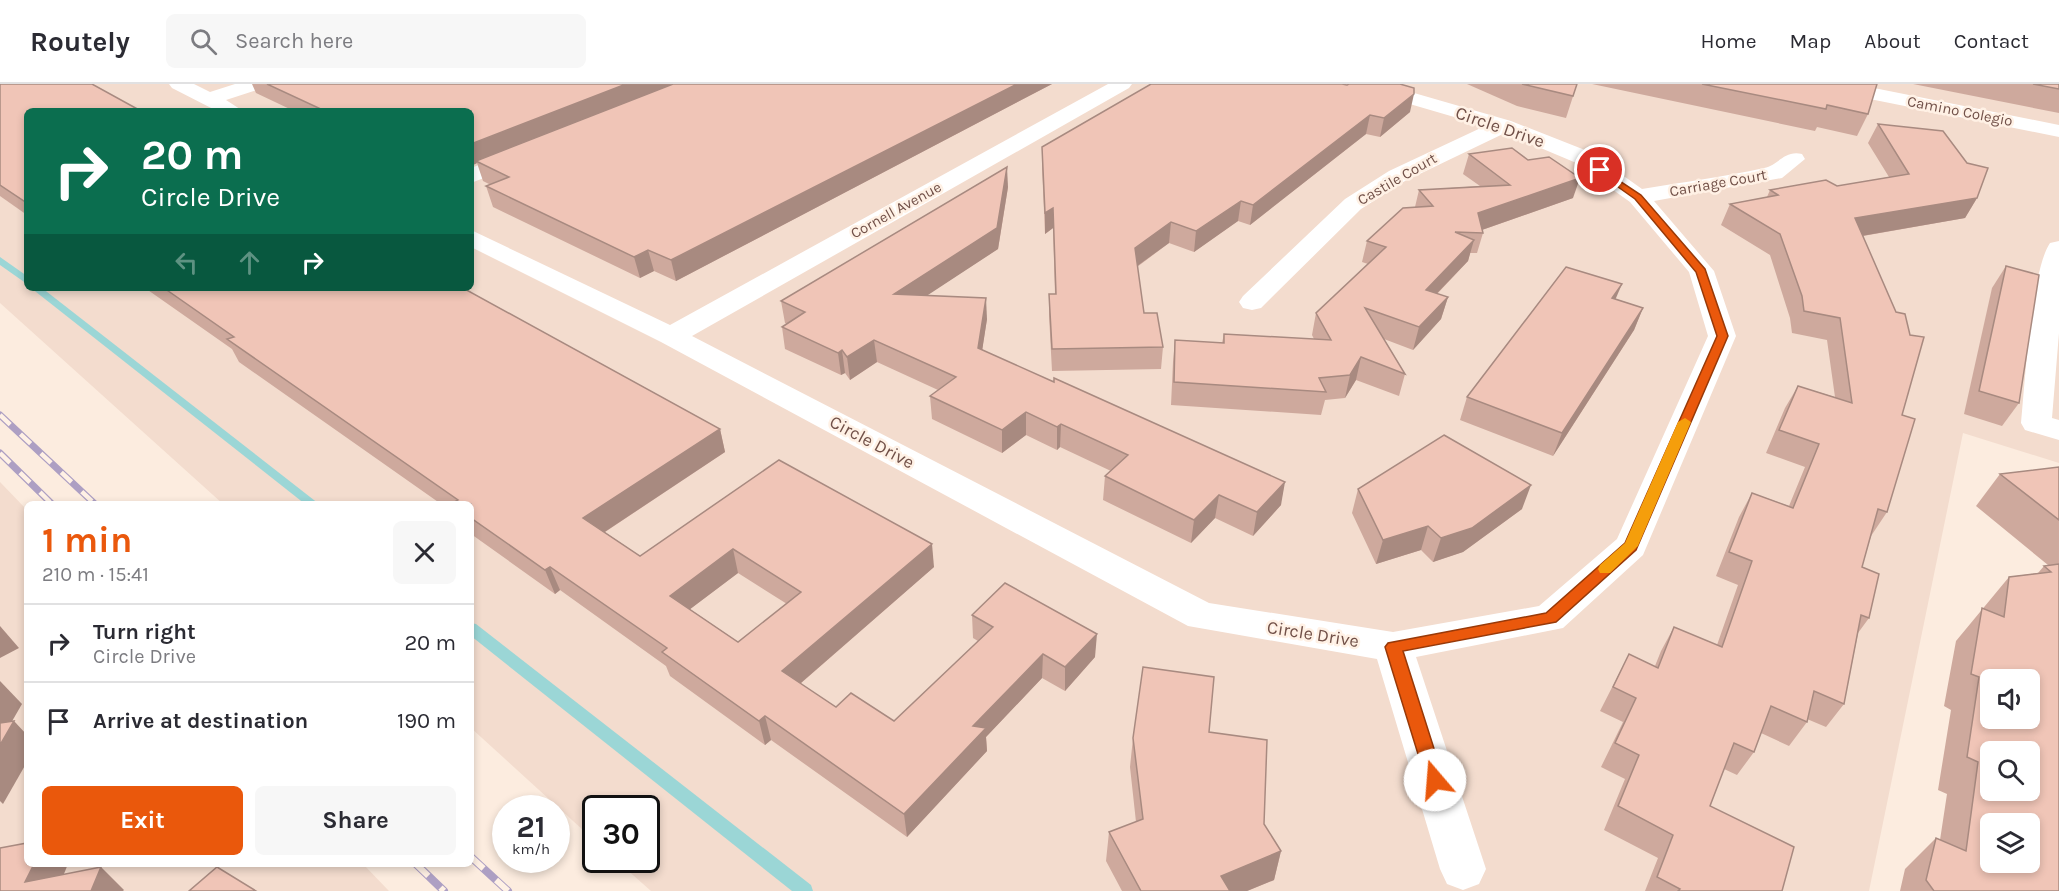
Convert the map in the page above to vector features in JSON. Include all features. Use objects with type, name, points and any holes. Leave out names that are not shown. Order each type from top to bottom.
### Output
[{"type":"street","points":[[179,84],[228,108]]},
{"type":"street","points":[[210,98],[256,84]]},
{"type":"street","name":"Cornell Avenue","points":[[671,336],[1122,84]]},
{"type":"street","name":"Circle Drive","points":[[474,238],[671,336],[1201,616],[1393,647],[1550,618],[1631,546],[1722,336],[1701,271],[1638,197],[1582,157],[1504,125],[1362,84]]},
{"type":"street","name":"Camino Colegio","points":[[1825,84],[2059,131]]},
{"type":"street","name":"Castile Court","points":[[1252,302],[1353,204],[1397,176],[1504,125]]},
{"type":"street","points":[[474,175],[545,146]]},
{"type":"street","name":"Carriage Court","points":[[1638,197],[1774,173],[1794,159]]},
{"type":"street","points":[[2059,248],[2050,275],[2036,423],[2059,430]]},
{"type":"street","points":[[1393,647],[1463,869]]},
{"type":"shaded area","points":[[0,84],[2059,84],[2059,463],[1963,433],[1869,891],[651,891],[631,873],[660,873],[660,795],[582,795],[582,829],[570,818],[570,795],[545,795],[474,731],[474,501],[220,501],[0,303]]},
{"type":"shaded area","points":[[0,482],[24,507],[24,867],[366,867],[389,891],[0,891]]},
{"type":"building","points":[[0,84],[92,84],[136,108],[24,108],[24,201],[0,185]]},
{"type":"building","points":[[267,84],[626,84],[474,143],[474,108],[319,108]]},
{"type":"building","points":[[673,84],[1017,84],[671,260],[648,250],[634,257],[486,186],[509,177],[476,161]]},
{"type":"building","points":[[1151,84],[1400,84],[1414,88],[1414,94],[1384,118],[1370,115],[1253,205],[1241,201],[1196,231],[1171,222],[1135,248],[1144,313],[1157,313],[1163,347],[1052,349],[1049,294],[1056,294],[1053,208],[1045,213],[1042,147]]},
{"type":"building","points":[[1522,84],[1577,84],[1573,96]]},
{"type":"building","points":[[1702,84],[1877,84],[1868,114],[1827,105],[1826,109]]},
{"type":"building","points":[[2033,84],[2059,84],[2059,89]]},
{"type":"building","points":[[1878,124],[1943,131],[1967,163],[1988,168],[1977,198],[1855,218],[1896,312],[1905,314],[1910,335],[1924,337],[1902,415],[1915,419],[1887,512],[1878,509],[1862,567],[1879,574],[1869,618],[1861,615],[1844,704],[1814,691],[1807,722],[1771,706],[1754,752],[1734,743],[1710,806],[1794,847],[1782,891],[1678,891],[1680,889],[1657,877],[1673,835],[1618,806],[1639,755],[1615,743],[1636,698],[1613,687],[1629,654],[1658,668],[1674,627],[1722,647],[1752,561],[1729,552],[1752,493],[1793,508],[1819,444],[1779,430],[1798,386],[1852,403],[1840,318],[1804,311],[1802,296],[1780,234],[1730,204],[1778,195],[1770,190],[1826,180],[1837,186],[1909,174]]},
{"type":"building","points":[[1512,148],[1528,160],[1549,157],[1580,178],[1478,213],[1483,233],[1455,232],[1474,240],[1426,290],[1448,297],[1419,327],[1365,308],[1405,374],[1361,357],[1350,375],[1319,378],[1326,392],[1174,382],[1175,340],[1224,343],[1224,334],[1331,340],[1316,313],[1386,247],[1367,241],[1403,208],[1433,206],[1419,190],[1510,185],[1469,154]]},
{"type":"building","points":[[1007,167],[997,228],[894,294],[986,298],[978,348],[1054,382],[1054,378],[1285,482],[1257,512],[1219,495],[1194,520],[1105,476],[1128,455],[1061,424],[1057,427],[1026,412],[1002,430],[930,396],[956,377],[874,340],[847,357],[842,350],[838,353],[782,327],[805,312],[781,301]]},
{"type":"building","points":[[2006,266],[2039,275],[2019,403],[1979,391]]},
{"type":"building","points":[[1566,267],[1622,284],[1612,298],[1643,308],[1562,433],[1467,397]]},
{"type":"building","points":[[168,291],[468,291],[720,429],[583,518],[640,556],[779,460],[932,544],[782,671],[836,707],[851,693],[894,721],[993,627],[972,615],[1005,583],[1097,634],[1065,667],[1043,654],[973,726],[986,728],[904,814],[765,716],[759,721],[662,652],[667,648],[550,567],[545,570],[474,520],[474,501],[456,501],[458,500],[227,339],[234,337]],"holes":[[[733,549],[801,592],[738,642],[670,596]]]},
{"type":"building","points":[[1444,435],[1531,485],[1472,528],[1441,538],[1428,526],[1383,540],[1358,489]]},
{"type":"building","points":[[2059,467],[2059,520],[2000,474]]},
{"type":"building","points":[[2059,564],[2059,891],[1934,891],[1926,880],[1936,838],[1966,851],[1978,762],[1967,757],[1979,677],[1971,674],[1982,608],[2004,617],[2009,577],[2051,572],[2044,566]]},
{"type":"building","points":[[1143,667],[1214,677],[1209,732],[1267,740],[1264,824],[1281,851],[1221,876],[1230,891],[1141,891],[1109,832],[1143,819],[1133,738]]},
{"type":"building","points":[[14,721],[0,745],[0,723]]},
{"type":"building","points":[[24,844],[24,867],[32,867],[25,882],[101,867],[91,891],[0,891],[0,848]]},
{"type":"building","points":[[217,867],[256,891],[189,891]]},
{"type":"waterway","points":[[0,260],[24,279]]},
{"type":"waterway","points":[[40,291],[309,501]]},
{"type":"waterway","points":[[474,630],[805,891]]},
{"type":"railway","points":[[0,415],[92,501]]},
{"type":"railway","points":[[0,453],[49,501]]},
{"type":"railway","points":[[474,860],[508,891]]},
{"type":"railway","points":[[419,867],[444,891]]},
{"type":"slow traffic","points":[[1605,569],[1631,546],[1685,422]]},
{"type":"route","points":[[1435,780],[1393,647],[1550,618],[1631,546],[1722,336],[1701,271],[1638,197],[1600,170]]}]
